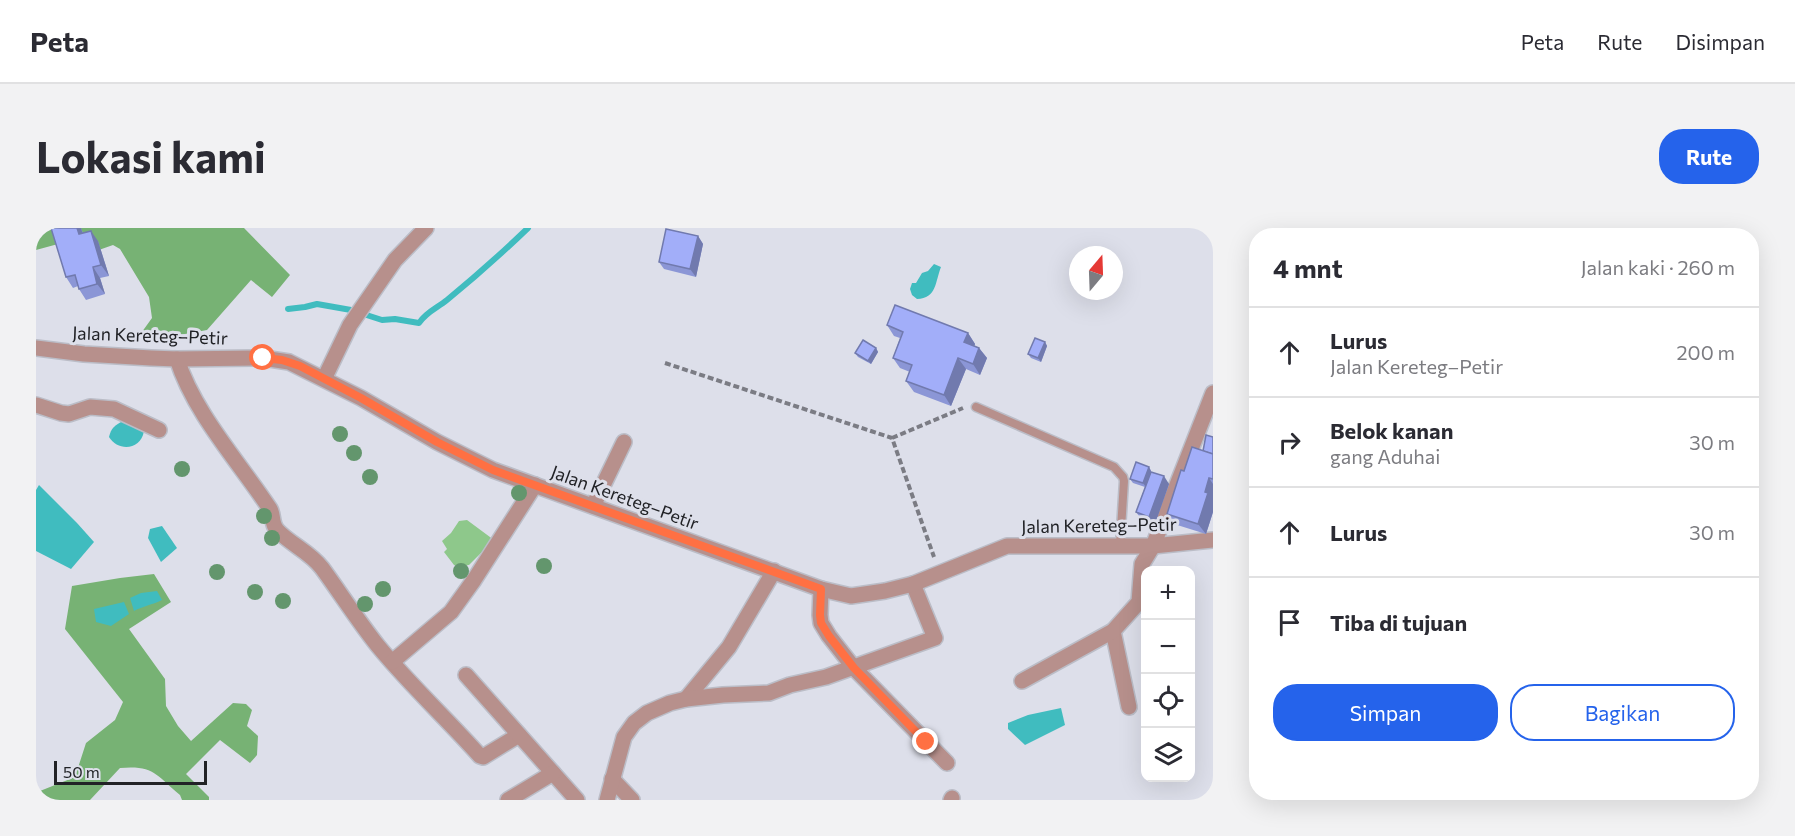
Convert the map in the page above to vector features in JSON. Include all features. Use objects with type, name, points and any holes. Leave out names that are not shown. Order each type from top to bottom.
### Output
[{"type":"street","points":[[324,379],[350,325],[366,301],[395,260],[426,228]]},
{"type":"street","name":"Jalan Kereteg–Petir","points":[[36,348],[84,354],[177,359],[274,358],[300,366],[493,470],[821,589],[851,596],[913,584],[1007,546],[1153,546],[1213,540]]},
{"type":"street","points":[[177,359],[184,380],[270,509],[278,531],[323,568],[357,619],[392,662],[480,756],[483,757],[519,735]]},
{"type":"street","points":[[1022,681],[1113,631],[1139,602],[1142,564],[1153,546],[1213,393]]},
{"type":"street","points":[[36,405],[69,414],[90,407],[114,410],[159,430]]},
{"type":"street","points":[[593,506],[624,442]]},
{"type":"street","points":[[392,662],[451,612],[535,485]]},
{"type":"street","points":[[686,699],[729,647],[774,571]]},
{"type":"street","points":[[607,800],[624,737],[633,723],[647,713],[686,699],[723,694],[769,693],[854,668],[934,638],[913,584]]},
{"type":"street","points":[[821,589],[819,607],[821,623],[829,636],[854,668],[947,763]]},
{"type":"street","points":[[1113,631],[1129,707]]},
{"type":"street","points":[[466,675],[577,800]]},
{"type":"street","points":[[508,800],[553,773]]},
{"type":"street","points":[[612,778],[632,800]]},
{"type":"lane","points":[[976,407],[1114,467],[1123,477],[1124,482],[1120,545]]},
{"type":"path","points":[[665,363],[892,438],[967,406],[976,407]]},
{"type":"path","points":[[892,438],[940,574]]},
{"type":"green space","points":[[36,228],[244,228],[290,275],[272,297],[251,280],[207,330],[163,338],[139,336],[152,318],[149,297],[120,249],[113,245],[96,251],[91,235],[36,250]]},
{"type":"green space","points":[[467,520],[494,540],[469,565],[454,565],[444,552],[447,549],[442,541],[459,521]]},
{"type":"green space","points":[[154,574],[171,602],[129,629],[165,679],[166,706],[178,726],[191,741],[233,703],[246,704],[252,710],[247,726],[258,736],[257,755],[250,763],[220,740],[186,774],[209,797],[209,800],[182,800],[180,795],[154,773],[131,767],[120,768],[90,800],[42,800],[40,791],[75,777],[86,743],[115,720],[123,702],[65,629],[72,586]]},
{"type":"water","points":[[934,264],[941,267],[934,288],[928,296],[917,299],[912,295],[910,289],[912,283],[916,283],[922,273],[928,271]]},
{"type":"water","points":[[123,421],[144,431],[139,442],[129,447],[118,445],[109,437],[114,427]]},
{"type":"water","points":[[39,485],[94,542],[71,569],[36,551],[36,490]]},
{"type":"water","points":[[162,526],[177,548],[161,562],[148,538],[150,529]]},
{"type":"water","points":[[157,591],[162,600],[134,611],[130,598],[141,593]]},
{"type":"water","points":[[124,602],[129,614],[111,626],[96,622],[94,609]]},
{"type":"water","points":[[1061,708],[1065,725],[1025,745],[1008,729],[1008,723],[1028,715]]},
{"type":"building","points":[[51,228],[77,228],[79,234],[91,231],[101,265],[93,267],[97,284],[79,289],[75,275],[66,277]]},
{"type":"building","points":[[666,229],[698,236],[690,269],[659,262]]},
{"type":"building","points":[[895,305],[968,333],[964,342],[979,348],[973,364],[958,358],[944,395],[906,381],[912,365],[893,358],[903,332],[887,325]]},
{"type":"building","points":[[1035,338],[1045,342],[1038,358],[1028,354]]},
{"type":"building","points":[[863,340],[876,348],[868,361],[855,353]]},
{"type":"building","points":[[1206,435],[1213,437],[1213,454],[1203,451]]},
{"type":"building","points":[[1192,447],[1213,454],[1213,479],[1209,478],[1205,492],[1208,493],[1198,524],[1167,514],[1181,470],[1184,471]]},
{"type":"building","points":[[1136,462],[1149,467],[1143,483],[1130,479]]},
{"type":"building","points":[[1151,472],[1164,476],[1149,517],[1136,512]]},
{"type":"waterway","points":[[288,309],[317,304],[351,310],[382,320],[395,319],[419,323],[428,313],[478,274],[528,228]]},
{"type":"route","points":[[263,358],[274,358],[300,366],[437,442],[493,470],[821,589],[819,607],[821,623],[829,636],[854,668],[926,742]]}]
